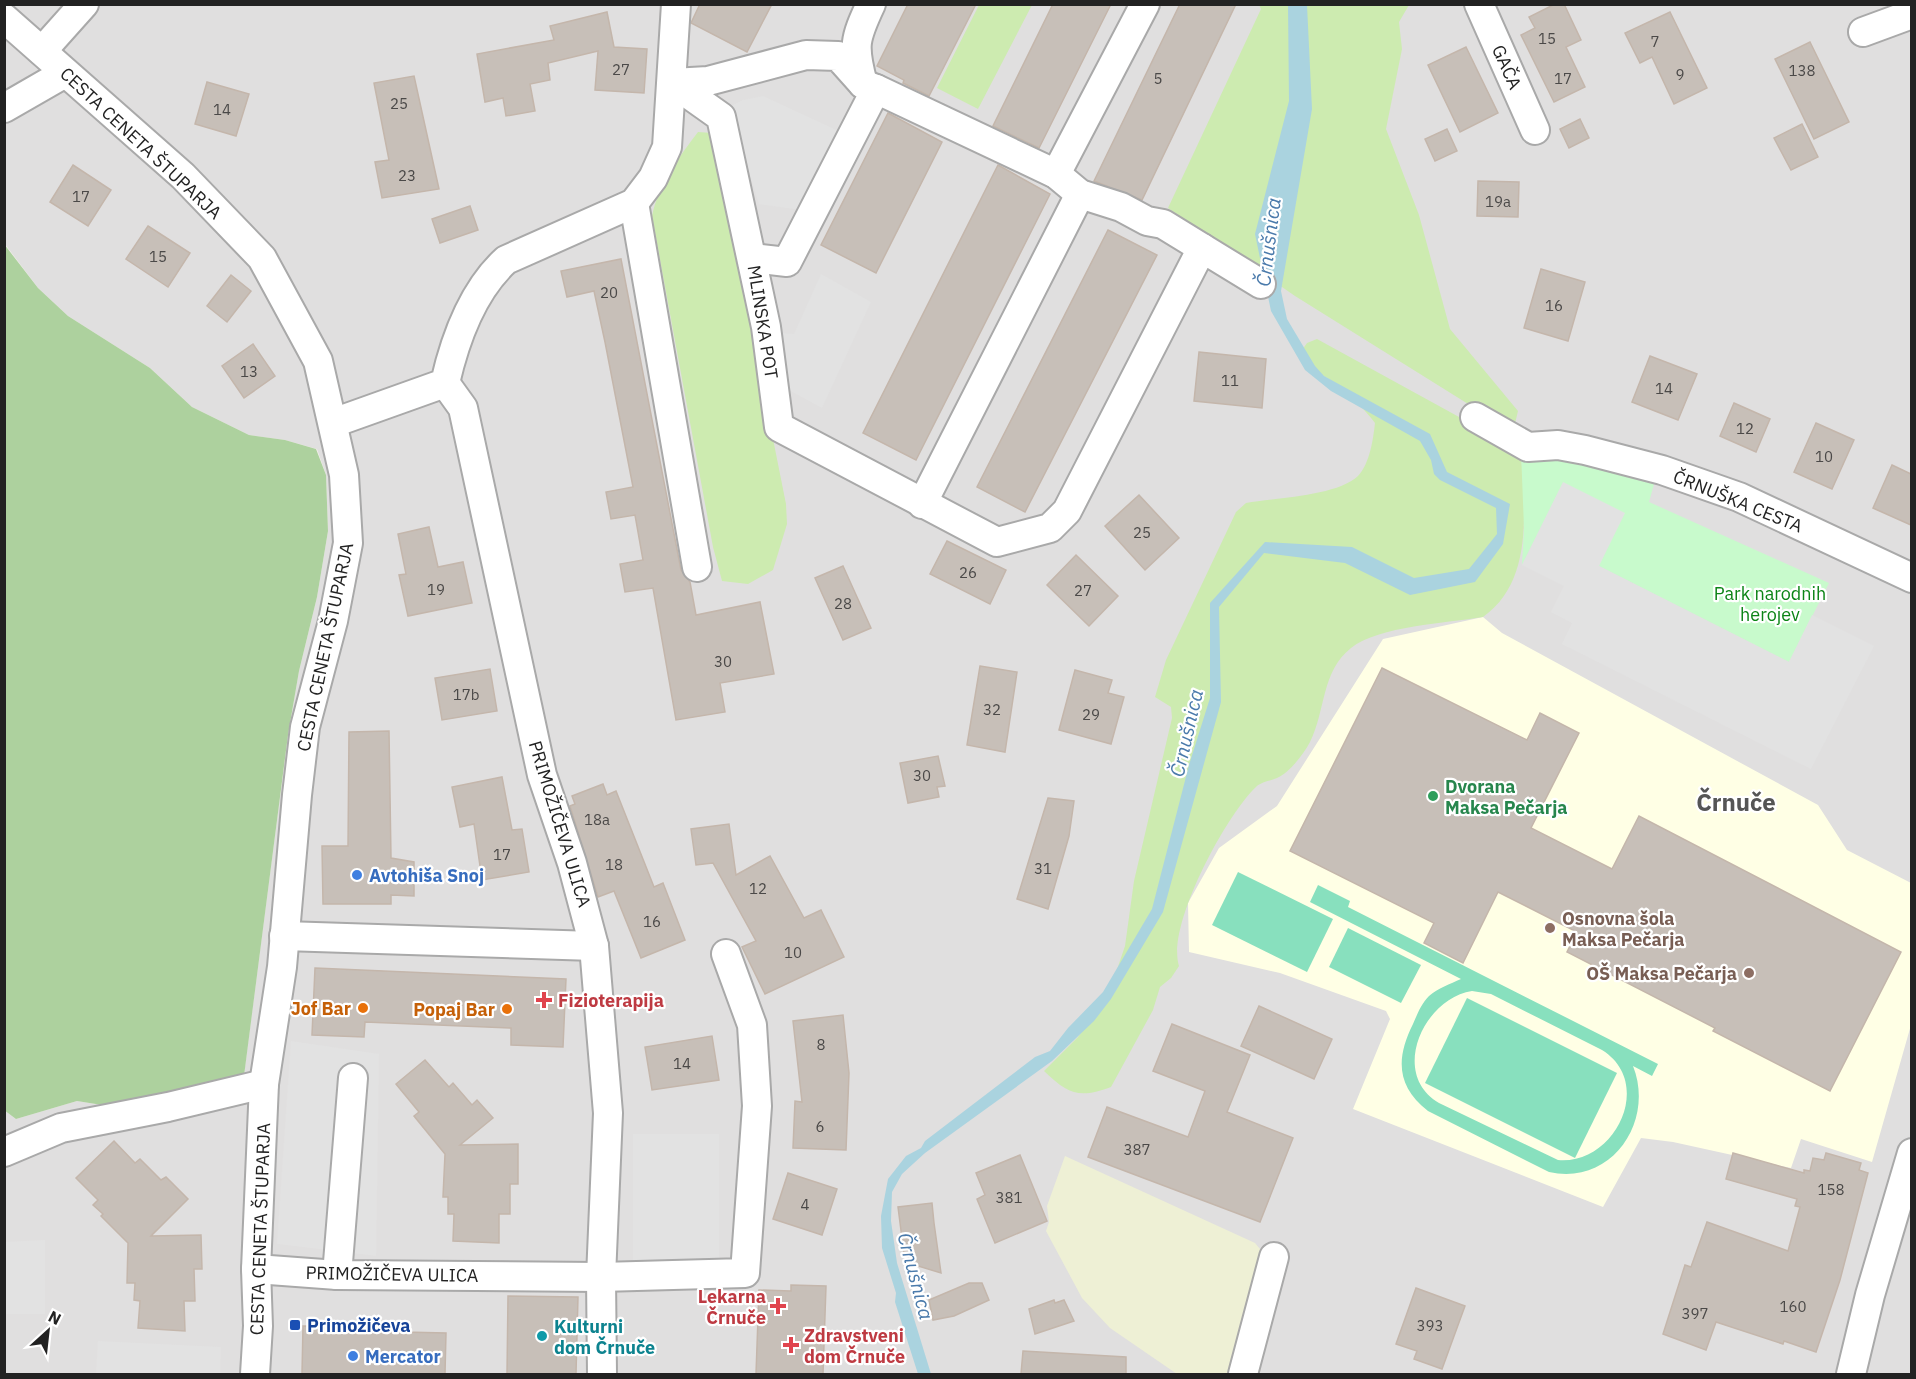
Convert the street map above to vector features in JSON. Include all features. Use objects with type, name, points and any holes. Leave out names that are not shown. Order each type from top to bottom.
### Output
[{"type":"street","points":[[42,51],[84,4]]},
{"type":"street","points":[[333,423],[445,383],[451,355],[464,322],[489,275],[507,260],[634,203],[653,178],[667,147],[673,83],[676,4]]},
{"type":"street","points":[[1056,174],[1145,4]]},
{"type":"street","name":"GAČA","points":[[1479,4],[1535,130]]},
{"type":"street","points":[[752,258],[787,262],[869,87],[857,60],[855,38],[862,11]]},
{"type":"street","points":[[1863,32],[1911,14]]},
{"type":"street","name":"CESTA CENETA ŠTUPARJA","points":[[4,18],[183,176],[262,258],[318,361],[344,475],[348,543],[333,621],[305,727],[284,936],[264,1084],[256,1269],[258,1326],[255,1374]]},
{"type":"street","points":[[673,83],[708,81],[806,55],[838,56],[869,87],[920,108],[1056,174],[1080,194],[1121,207],[1147,221],[1162,224],[1261,284]]},
{"type":"street","points":[[4,108],[64,73]]},
{"type":"street","name":"MLINSKA POT","points":[[673,83],[721,117],[766,327],[779,427],[997,542],[1050,528],[1067,510],[1202,248]]},
{"type":"street","points":[[922,504],[1080,194]]},
{"type":"street","points":[[634,203],[697,567]]},
{"type":"street","name":"PRIMOŽIČEVA ULICA","points":[[445,383],[463,408],[542,776],[572,863],[594,946],[608,1113],[601,1277],[602,1374]]},
{"type":"street","name":"ČRNUŠKA CESTA","points":[[1475,417],[1528,447],[1558,445],[1662,470],[1739,497],[1911,578]]},
{"type":"street","points":[[284,936],[594,946]]},
{"type":"street","name":"PRIMOŽIČEVA ULICA","points":[[256,1269],[337,1275],[601,1277],[745,1273],[757,1106],[752,1025],[726,954]]},
{"type":"street","points":[[337,1275],[354,1078]]},
{"type":"street","points":[[4,1152],[61,1128],[168,1107],[264,1084]]},
{"type":"street","points":[[1851,1374],[1870,1295],[1911,1153]]},
{"type":"street","points":[[1243,1374],[1274,1257]]},
{"type":"shaded area","points":[[5,5],[1911,5],[1911,1374],[5,1374],[4,1110],[16,1119],[77,1101],[102,1105],[244,1075],[288,735],[299,671],[317,597],[328,531],[326,475],[317,449],[285,440],[249,435],[192,407],[150,368],[68,316],[38,288],[5,244]]},
{"type":"shaded area","points":[[763,96],[845,134],[808,211],[759,204],[729,107],[743,100]]},
{"type":"shaded area","points":[[821,274],[871,302],[822,408],[787,389],[778,333],[794,334]]},
{"type":"shaded area","points":[[1563,482],[1625,513],[1599,566],[1789,662],[1812,615],[1874,646],[1811,769],[1562,644],[1572,623],[1551,612],[1564,586],[1522,565]]},
{"type":"shaded area","name":"Osnovna šola Maksa Pečarja","points":[[1483,617],[1502,633],[1818,805],[1847,850],[1911,883],[1911,1025],[1872,1162],[1801,1139],[1791,1168],[1673,1142],[1641,1138],[1603,1207],[1353,1109],[1390,1019],[1386,1011],[1280,973],[1189,952],[1188,903],[1219,848],[1277,806],[1383,639]]},
{"type":"shaded area","points":[[291,1041],[379,1054],[376,1256],[277,1244]]},
{"type":"shaded area","points":[[633,1134],[719,1134],[719,1260],[633,1261]]},
{"type":"shaded area","points":[[1065,1156],[1255,1243],[1265,1255],[1236,1374],[1177,1374],[1110,1328],[1082,1298],[1046,1231],[1049,1222],[1047,1206]]},
{"type":"shaded area","points":[[45,1240],[45,1314],[5,1314],[5,1242]]},
{"type":"shaded area","points":[[98,1341],[221,1347],[220,1374],[96,1374]]},
{"type":"green space","points":[[979,5],[1032,5],[978,109],[937,88]]},
{"type":"green space","points":[[1259,5],[1409,5],[1399,22],[1402,49],[1386,129],[1419,215],[1450,329],[1518,411],[1513,432],[1295,296],[1168,208],[1261,9]]},
{"type":"green space","points":[[698,132],[712,133],[786,504],[787,524],[773,570],[748,584],[722,581],[713,547],[652,216],[664,182]]},
{"type":"green space","points":[[4,244],[38,288],[68,316],[150,368],[192,407],[249,435],[285,440],[316,449],[326,475],[328,531],[317,597],[299,671],[288,735],[244,1076],[102,1105],[77,1101],[16,1119],[4,1110]]},
{"type":"green space","points":[[1317,339],[1521,451],[1524,518],[1519,563],[1500,602],[1483,617],[1414,626],[1378,635],[1351,648],[1341,658],[1329,680],[1315,730],[1304,752],[1282,775],[1256,787],[1229,821],[1215,845],[1201,872],[1181,925],[1177,948],[1179,966],[1171,978],[1160,987],[1153,1010],[1111,1087],[1090,1093],[1074,1092],[1060,1085],[1044,1071],[1078,1037],[1108,996],[1125,946],[1134,881],[1172,718],[1171,707],[1155,697],[1166,660],[1236,512],[1246,503],[1305,495],[1336,488],[1358,476],[1368,458],[1375,423],[1349,394],[1311,368],[1300,353],[1307,343]]},
{"type":"green space","name":"Park narodnih herojev","points":[[1521,451],[1584,459],[1654,484],[1649,502],[1829,583],[1789,662],[1599,566],[1563,483],[1522,565],[1524,528]]},
{"type":"green space","points":[[1238,872],[1333,919],[1307,972],[1212,925]]},
{"type":"green space","points":[[1318,885],[1350,901],[1348,907],[1658,1064],[1652,1076],[1633,1066],[1638,1087],[1638,1108],[1633,1127],[1623,1145],[1609,1159],[1592,1169],[1572,1174],[1549,1172],[1428,1111],[1410,1092],[1402,1071],[1407,1036],[1426,999],[1444,986],[1461,979],[1310,902]],"holes":[[[1472,991],[1491,994],[1602,1050],[1618,1064],[1626,1082],[1626,1101],[1621,1119],[1611,1136],[1596,1150],[1578,1158],[1558,1160],[1439,1103],[1424,1090],[1416,1074],[1415,1057],[1419,1039],[1427,1022],[1440,1007],[1455,997]]]},
{"type":"green space","points":[[1348,928],[1421,965],[1401,1003],[1329,967]]},
{"type":"green space","points":[[1467,998],[1617,1073],[1575,1158],[1425,1083]]},
{"type":"water","name":"Črnušnica","points":[[1288,5],[1307,5],[1312,109],[1281,291],[1287,319],[1315,366],[1324,376],[1430,434],[1447,472],[1510,504],[1503,544],[1475,582],[1410,595],[1345,563],[1264,553],[1219,607],[1221,702],[1163,912],[1111,999],[1094,1021],[1052,1061],[925,1153],[902,1174],[892,1192],[891,1221],[897,1263],[931,1374],[918,1374],[895,1302],[896,1293],[882,1248],[881,1216],[888,1179],[906,1156],[921,1148],[925,1141],[1035,1057],[1050,1051],[1068,1028],[1103,992],[1152,909],[1189,765],[1210,698],[1210,603],[1265,542],[1352,547],[1414,578],[1469,569],[1497,534],[1496,508],[1440,480],[1434,474],[1431,460],[1420,441],[1331,391],[1305,370],[1271,311],[1255,234],[1289,101]]},
{"type":"building","points":[[700,4],[772,4],[747,52],[691,23]]},
{"type":"building","points":[[908,4],[976,4],[929,96],[877,66]]},
{"type":"building","points":[[1053,4],[1111,4],[1039,148],[993,126]]},
{"type":"building","points":[[1180,4],[1236,4],[1142,200],[1094,181]]},
{"type":"building","points":[[1555,4],[1564,4],[1581,40],[1566,47],[1585,87],[1554,102],[1521,35],[1535,28],[1529,17]]},
{"type":"building","points":[[607,12],[614,47],[647,49],[644,93],[595,90],[598,51],[548,63],[550,80],[530,84],[535,111],[506,116],[503,98],[485,102],[477,54],[554,40],[550,26]]},
{"type":"building","points":[[1670,12],[1707,88],[1674,104],[1652,57],[1640,63],[1625,33]]},
{"type":"building","points":[[1810,42],[1849,122],[1814,139],[1775,59]]},
{"type":"building","points":[[1466,47],[1498,113],[1460,132],[1428,65]]},
{"type":"building","points":[[414,76],[439,189],[382,198],[375,162],[389,160],[374,83]]},
{"type":"building","points":[[207,82],[249,94],[236,136],[195,124]]},
{"type":"building","points":[[888,113],[942,142],[876,273],[821,245]]},
{"type":"building","points":[[1580,119],[1589,138],[1569,148],[1560,129]]},
{"type":"building","points":[[1802,124],[1818,157],[1791,170],[1774,138]]},
{"type":"building","points":[[1447,129],[1457,151],[1435,161],[1425,139]]},
{"type":"building","points":[[73,165],[111,190],[88,226],[50,202]]},
{"type":"building","points":[[998,165],[1050,194],[916,460],[863,433]]},
{"type":"building","points":[[1478,181],[1519,182],[1518,217],[1477,216]]},
{"type":"building","points":[[470,206],[478,230],[440,243],[432,219]]},
{"type":"building","points":[[148,226],[190,253],[168,287],[126,259]]},
{"type":"building","points":[[1108,230],[1157,255],[1025,512],[977,487]]},
{"type":"building","points":[[621,259],[681,570],[690,582],[696,615],[760,602],[774,674],[720,683],[725,712],[676,720],[653,588],[625,592],[620,564],[643,560],[635,515],[611,519],[606,492],[633,487],[605,342],[594,291],[567,297],[561,271]]},
{"type":"building","points":[[1541,269],[1585,282],[1568,341],[1524,328]]},
{"type":"building","points":[[231,275],[251,291],[227,322],[207,306]]},
{"type":"building","points":[[253,344],[275,376],[244,398],[222,366]]},
{"type":"building","points":[[1199,352],[1266,359],[1262,408],[1194,401]]},
{"type":"building","points":[[1650,356],[1697,374],[1678,420],[1632,402]]},
{"type":"building","points":[[1734,403],[1770,419],[1756,452],[1720,436]]},
{"type":"building","points":[[1816,423],[1854,440],[1832,489],[1794,472]]},
{"type":"building","points":[[1892,465],[1911,474],[1911,525],[1873,508]]},
{"type":"building","points":[[1139,495],[1179,538],[1145,570],[1105,526]]},
{"type":"building","points":[[429,527],[438,567],[463,562],[472,603],[408,616],[399,575],[406,574],[398,534]]},
{"type":"building","points":[[947,541],[1006,570],[990,604],[930,574]]},
{"type":"building","points":[[1076,555],[1118,596],[1089,626],[1047,585]]},
{"type":"building","points":[[843,566],[871,628],[843,640],[815,578]]},
{"type":"building","points":[[980,666],[1017,672],[1005,752],[967,745]]},
{"type":"building","points":[[1382,668],[1527,740],[1540,713],[1579,733],[1531,828],[1612,869],[1639,816],[1901,952],[1830,1091],[1713,1031],[1715,1028],[1567,952],[1577,932],[1498,892],[1463,963],[1424,943],[1434,923],[1290,851]]},
{"type":"building","points":[[490,669],[497,711],[442,720],[435,678]]},
{"type":"building","points":[[1075,670],[1112,680],[1108,693],[1124,697],[1111,744],[1059,730]]},
{"type":"building","name":"Avtohiša Snoj","points":[[389,731],[391,858],[414,862],[414,896],[391,895],[391,904],[323,904],[322,846],[348,846],[349,732]]},
{"type":"building","points":[[938,756],[945,786],[937,787],[939,797],[908,803],[900,763]]},
{"type":"building","points":[[502,777],[512,830],[522,829],[529,872],[482,880],[474,824],[460,827],[452,787]]},
{"type":"building","points":[[603,784],[607,795],[616,791],[654,887],[663,883],[685,940],[641,958],[614,891],[598,897],[570,806],[575,804],[572,796]]},
{"type":"building","points":[[1048,798],[1074,801],[1069,836],[1048,909],[1017,899]]},
{"type":"building","points":[[729,824],[736,875],[770,856],[804,918],[821,910],[844,957],[765,994],[742,947],[756,941],[713,863],[696,865],[691,829]]},
{"type":"building","points":[[315,968],[566,979],[563,1047],[511,1045],[511,1028],[365,1022],[364,1037],[312,1035]]},
{"type":"building","points":[[1259,1006],[1332,1039],[1314,1079],[1241,1046]]},
{"type":"building","points":[[843,1015],[849,1073],[846,1150],[793,1148],[795,1101],[802,1102],[793,1021]]},
{"type":"building","points":[[1172,1024],[1250,1055],[1227,1112],[1293,1138],[1260,1222],[1088,1157],[1107,1107],[1188,1137],[1205,1091],[1153,1071]]},
{"type":"building","points":[[712,1036],[719,1080],[652,1090],[645,1047]]},
{"type":"building","points":[[425,1060],[449,1087],[453,1083],[472,1105],[477,1100],[493,1118],[460,1145],[518,1144],[518,1184],[510,1184],[510,1214],[499,1214],[499,1243],[453,1241],[454,1214],[448,1214],[448,1197],[443,1197],[445,1154],[414,1116],[419,1112],[396,1084]]},
{"type":"building","points":[[114,1141],[135,1163],[140,1159],[161,1180],[166,1177],[188,1199],[151,1236],[201,1235],[202,1269],[194,1269],[195,1301],[184,1301],[185,1331],[138,1328],[140,1301],[134,1300],[135,1283],[127,1283],[128,1243],[101,1216],[103,1214],[93,1205],[98,1200],[76,1178]]},
{"type":"building","points":[[1733,1153],[1804,1173],[1804,1170],[1810,1171],[1813,1158],[1824,1160],[1826,1153],[1861,1163],[1859,1170],[1868,1173],[1840,1280],[1816,1352],[1784,1341],[1783,1344],[1716,1322],[1706,1350],[1663,1334],[1685,1265],[1691,1267],[1707,1222],[1788,1251],[1800,1207],[1795,1206],[1797,1199],[1726,1179]]},
{"type":"building","points":[[1020,1155],[1047,1221],[995,1243],[977,1199],[985,1195],[976,1173]]},
{"type":"building","points":[[788,1173],[837,1189],[822,1235],[773,1219]]},
{"type":"building","points":[[932,1203],[941,1273],[905,1262],[898,1207]]},
{"type":"building","points":[[969,1283],[982,1283],[989,1300],[954,1316],[933,1320],[929,1300]]},
{"type":"building","name":"Zdravstveni dom Črnuče","points":[[791,1285],[826,1286],[823,1374],[756,1374],[759,1290],[791,1291]]},
{"type":"building","points":[[1416,1288],[1465,1306],[1442,1369],[1414,1359],[1417,1351],[1396,1344]]},
{"type":"building","name":"Kulturni dom Črnuče","points":[[508,1296],[578,1297],[576,1374],[507,1374]]},
{"type":"building","points":[[1054,1300],[1055,1303],[1064,1300],[1074,1321],[1035,1334],[1029,1309]]},
{"type":"building","name":"Mercator","points":[[303,1326],[404,1327],[403,1332],[446,1333],[445,1374],[302,1374]]},
{"type":"building","points":[[1023,1351],[1126,1357],[1126,1374],[1021,1374]]},
{"type":"place","name":"Dvorana Maksa Pečarja","points":[[1433,796]]},
{"type":"place","name":"Avtohiša Snoj","points":[[357,875]]},
{"type":"place","name":"Osnovna šola Maksa Pečarja","points":[[1550,928]]},
{"type":"place","name":"OŠ Maksa Pečarja","points":[[1749,973]]},
{"type":"place","name":"Fizioterapija","points":[[544,1000]]},
{"type":"place","name":"Jof Bar","points":[[363,1008]]},
{"type":"place","name":"Popaj Bar","points":[[507,1009]]},
{"type":"place","name":"Lekarna Črnuče","points":[[778,1306]]},
{"type":"place","name":"Primožičeva","points":[[295,1325]]},
{"type":"place","name":"Kulturni dom Črnuče","points":[[542,1336]]},
{"type":"place","name":"Zdravstveni dom Črnuče","points":[[791,1345]]},
{"type":"place","name":"Mercator","points":[[353,1356]]},
{"type":"district","name":"Črnuče","points":[[1736,802]]}]
